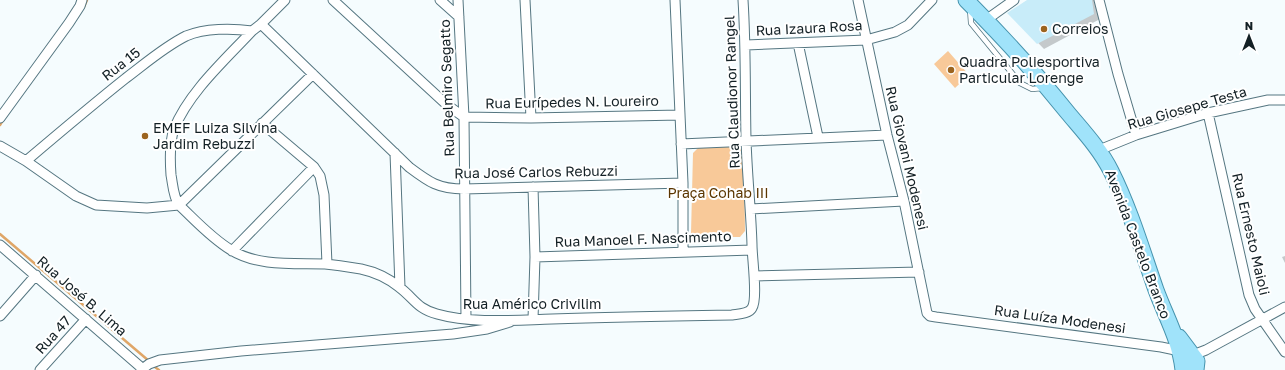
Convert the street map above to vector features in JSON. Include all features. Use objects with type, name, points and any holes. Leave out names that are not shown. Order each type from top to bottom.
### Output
[{"type":"main road","name":"Avenida Castelo Branco","points":[[969,2],[1047,87],[1099,150],[1111,171],[1122,196],[1170,325],[1195,361],[1183,370]]},
{"type":"street","points":[[0,118],[69,23],[80,6],[82,0]]},
{"type":"street","points":[[178,205],[173,189],[171,143],[174,130],[181,115],[197,91],[252,31],[285,0]]},
{"type":"street","points":[[333,0],[447,105],[464,117]]},
{"type":"street","points":[[440,0],[459,17]]},
{"type":"street","name":"Rua Belmiro Segatto","points":[[458,0],[464,117],[466,319]]},
{"type":"street","points":[[525,0],[531,118]]},
{"type":"street","points":[[675,0],[683,182],[683,251]]},
{"type":"street","name":"Rua Claudionor Rangel","points":[[744,0],[746,45],[746,140],[751,209],[754,302]]},
{"type":"street","name":"Rua Giovani Modenesi","points":[[858,0],[887,135],[904,201],[927,313],[930,316],[936,317]]},
{"type":"street","name":"Rua Izaura Rosa","points":[[746,45],[866,40],[895,32],[908,25],[932,0]]},
{"type":"street","points":[[986,20],[1014,0]]},
{"type":"street","points":[[1100,0],[1118,74],[1136,135]]},
{"type":"street","name":"Rua José Carlos Rebuzzi","points":[[261,24],[374,135],[409,167],[426,180],[438,186],[451,189],[464,189],[683,182]]},
{"type":"street","name":"Rua 15","points":[[26,161],[165,48],[187,36],[216,30],[235,29],[252,31]]},
{"type":"street","points":[[798,43],[818,138]]},
{"type":"street","points":[[0,146],[26,161],[76,196],[96,205],[147,208],[178,205],[313,74]]},
{"type":"street","name":"Rua Giosepe Testa","points":[[1099,150],[1136,135],[1208,113],[1268,100],[1285,100]]},
{"type":"street","name":"Rua Ernesto Maioli","points":[[1208,113],[1249,296],[1255,309],[1285,352]]},
{"type":"street","name":"Rua Eurípedes N. Loureiro","points":[[464,117],[531,118],[680,115]]},
{"type":"street","points":[[262,123],[314,166],[320,176],[324,195],[327,264]]},
{"type":"street","points":[[681,144],[887,135]]},
{"type":"street","points":[[395,153],[400,287]]},
{"type":"street","points":[[232,251],[314,166]]},
{"type":"street","points":[[533,319],[535,257],[534,187]]},
{"type":"street","points":[[751,209],[904,201]]},
{"type":"street","name":"Rua Américo Crivilim","points":[[178,205],[232,251],[254,260],[275,263],[327,264],[362,270],[383,277],[400,287],[416,304],[425,310],[437,314],[466,319],[517,320],[732,315],[750,310],[754,302]]},
{"type":"street","name":"Rua José B. Lima","points":[[0,244],[142,369]]},
{"type":"street","name":"Rua Manoel F. Nascimento","points":[[535,257],[683,251],[752,250]]},
{"type":"street","points":[[754,276],[919,272]]},
{"type":"street","points":[[0,316],[36,275]]},
{"type":"street","points":[[1195,361],[1285,307]]},
{"type":"street","name":"Rua Luíza Modenesi","points":[[936,317],[1161,347],[1195,361]]},
{"type":"street","name":"Rua 47","points":[[40,370],[86,319]]},
{"type":"street","points":[[142,369],[149,364],[160,360],[241,351],[453,334],[487,329],[517,320]]},
{"type":"lane","points":[[969,2],[971,23],[1020,83],[1032,89],[1047,87]]},
{"type":"green space","name":"Quadra Poliesportiva Particular Lorenge","points":[[948,51],[969,75],[955,88],[934,64]]},
{"type":"green space","name":"Praça Cohab III","points":[[741,144],[744,154],[745,231],[740,237],[697,237],[691,233],[693,153],[700,146]]},
{"type":"building","name":"Correios","points":[[1027,0],[1092,0],[1094,14],[1037,44],[1007,13]]},
{"type":"waterway","points":[[84,7],[87,0]]},
{"type":"waterway","points":[[0,125],[3,120]]},
{"type":"waterway","points":[[0,234],[149,361]]},
{"type":"waterway","points":[[152,365],[159,370]]},
{"type":"place","name":"Correios","points":[[1044,29]]},
{"type":"place","name":"Quadra Poliesportiva Particular Lorenge","points":[[951,70]]},
{"type":"place","name":"EMEF Luiza Silvina Jardim Rebuzzi","points":[[145,136]]}]
